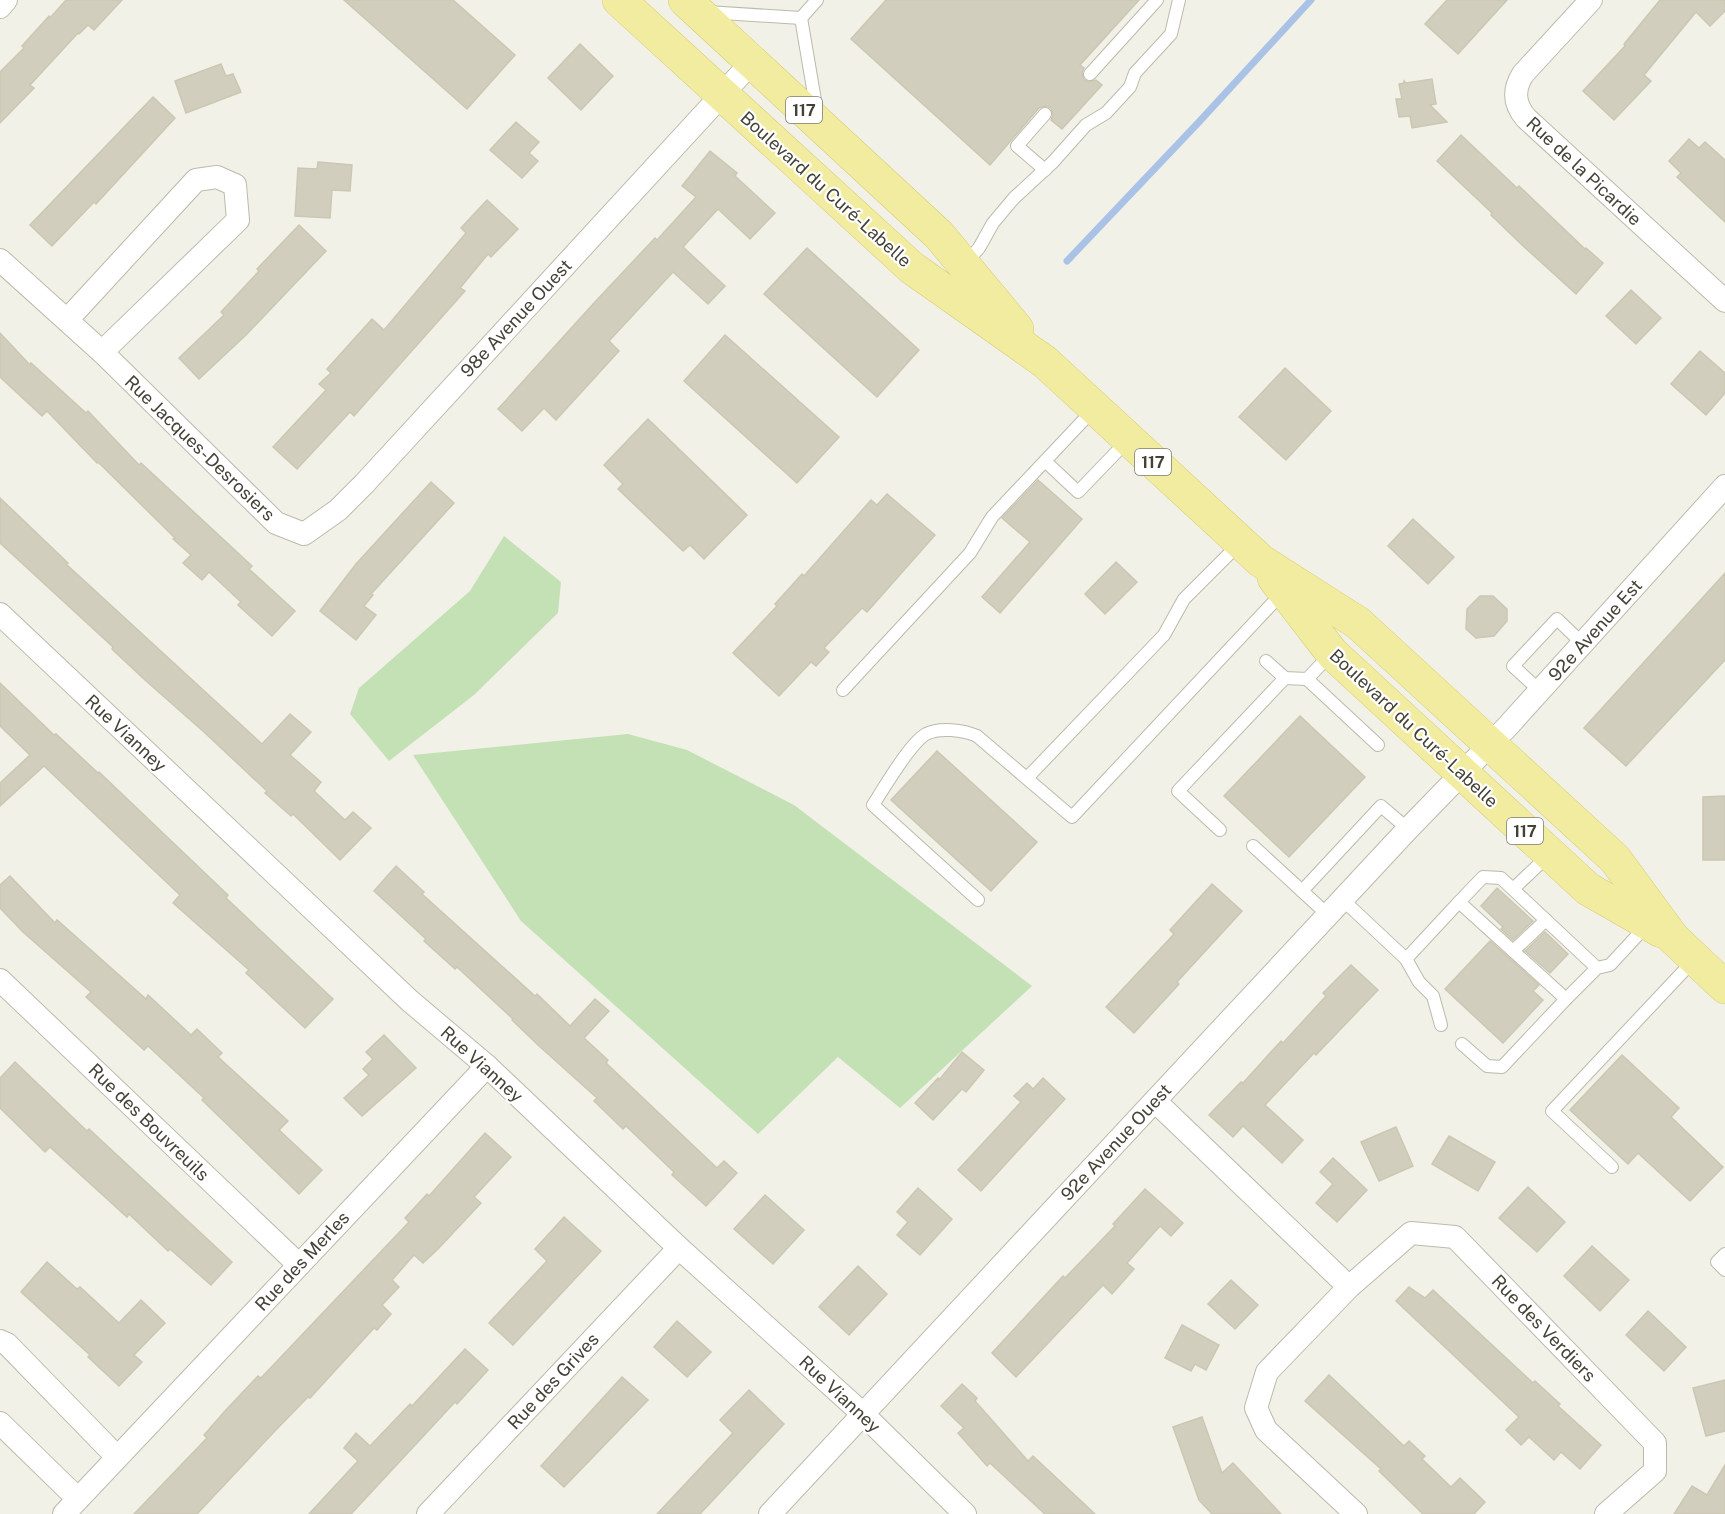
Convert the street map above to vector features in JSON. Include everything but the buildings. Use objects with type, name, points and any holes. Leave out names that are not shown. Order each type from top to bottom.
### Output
[{"type":"main road","name":"Boulevard du Curé-Labelle","points":[[619,0],[912,268],[952,276]]},
{"type":"main road","name":"Boulevard du Curé-Labelle","points":[[692,6],[939,235],[952,276],[1288,586],[1332,653],[1588,889],[1668,934]]},
{"type":"main road","name":"Boulevard du Curé-Labelle","points":[[1288,586],[1358,623],[1491,744],[1615,859],[1668,934],[1725,987]]},
{"type":"street","points":[[0,7],[6,0]]},
{"type":"street","name":"Rue de la Picardie","points":[[1591,0],[1523,74],[1516,87],[1517,106],[1526,118],[1725,301]]},
{"type":"street","points":[[722,95],[752,62]]},
{"type":"street","name":"98e Avenue Ouest","points":[[304,534],[338,510],[364,484],[722,95]]},
{"type":"street","points":[[67,320],[196,180],[217,177],[235,185],[238,220],[102,352]]},
{"type":"street","name":"Rue Jacques-Desrosiers","points":[[0,260],[102,352],[276,523],[304,534]]},
{"type":"street","name":"92e Avenue Est","points":[[1463,772],[1540,691],[1725,486]]},
{"type":"street","name":"Rue Vianney","points":[[0,614],[410,1001],[487,1065],[679,1248],[863,1414],[965,1514]]},
{"type":"street","name":"92e Avenue Ouest","points":[[770,1514],[1463,772]]},
{"type":"street","name":"Rue des Bouvreuils","points":[[0,980],[298,1265]]},
{"type":"street","name":"Rue des Merles","points":[[0,1423],[71,1507],[487,1065]]},
{"type":"street","points":[[1155,1101],[1349,1287]]},
{"type":"street","name":"Rue des Verdiers","points":[[1356,1514],[1266,1430],[1256,1408],[1267,1372],[1349,1287],[1411,1233],[1455,1237],[1655,1443],[1655,1471],[1606,1514]]},
{"type":"street","name":"Rue des Grives","points":[[428,1514],[679,1248]]},
{"type":"street","points":[[0,1341],[7,1344],[117,1457]]},
{"type":"lane","points":[[801,18],[817,0]]},
{"type":"lane","points":[[1090,74],[1157,0]]},
{"type":"lane","points":[[952,276],[979,248],[993,223],[1014,198],[1045,170],[1086,125],[1106,113],[1130,87],[1135,73],[1171,34],[1179,0]]},
{"type":"lane","points":[[692,6],[801,18]]},
{"type":"lane","points":[[801,18],[820,124]]},
{"type":"lane","points":[[1045,114],[1017,146],[1045,170]]},
{"type":"lane","points":[[843,690],[970,553],[992,517],[1095,408]]},
{"type":"lane","points":[[1045,461],[1078,492],[1129,439]]},
{"type":"lane","points":[[1027,778],[1164,635],[1184,599],[1251,552]]},
{"type":"lane","points":[[978,900],[873,805],[916,743],[926,734],[938,731],[966,732],[976,736],[1072,817],[1288,586]]},
{"type":"lane","points":[[1540,691],[1513,666],[1557,619],[1583,644]]},
{"type":"lane","points":[[1307,679],[1332,653]]},
{"type":"lane","points":[[1266,661],[1285,678],[1307,679],[1378,745]]},
{"type":"lane","points":[[1220,830],[1178,791],[1285,678]]},
{"type":"lane","points":[[1302,891],[1382,806],[1408,829]]},
{"type":"lane","points":[[1253,846],[1302,891],[1335,907],[1406,959],[1419,982],[1432,996],[1441,1025]]},
{"type":"lane","points":[[1514,889],[1550,854]]},
{"type":"lane","points":[[1406,959],[1483,877],[1501,878],[1597,968]]},
{"type":"lane","points":[[1459,902],[1566,999]]},
{"type":"lane","points":[[1514,951],[1546,920]]},
{"type":"lane","points":[[1462,1044],[1487,1065],[1502,1068],[1597,968],[1610,965],[1668,934]]},
{"type":"lane","points":[[1612,1167],[1552,1111],[1668,934]]},
{"type":"lane","points":[[1725,1254],[1717,1262],[1725,1270]]},
{"type":"green space","points":[[504,536],[561,582],[558,613],[474,695],[389,761],[350,714],[359,688],[470,591]]},
{"type":"green space","points":[[628,734],[687,750],[794,805],[1032,986],[900,1108],[838,1057],[758,1134],[521,921],[413,755]]},
{"type":"waterway","points":[[1067,261],[1311,0]]}]
